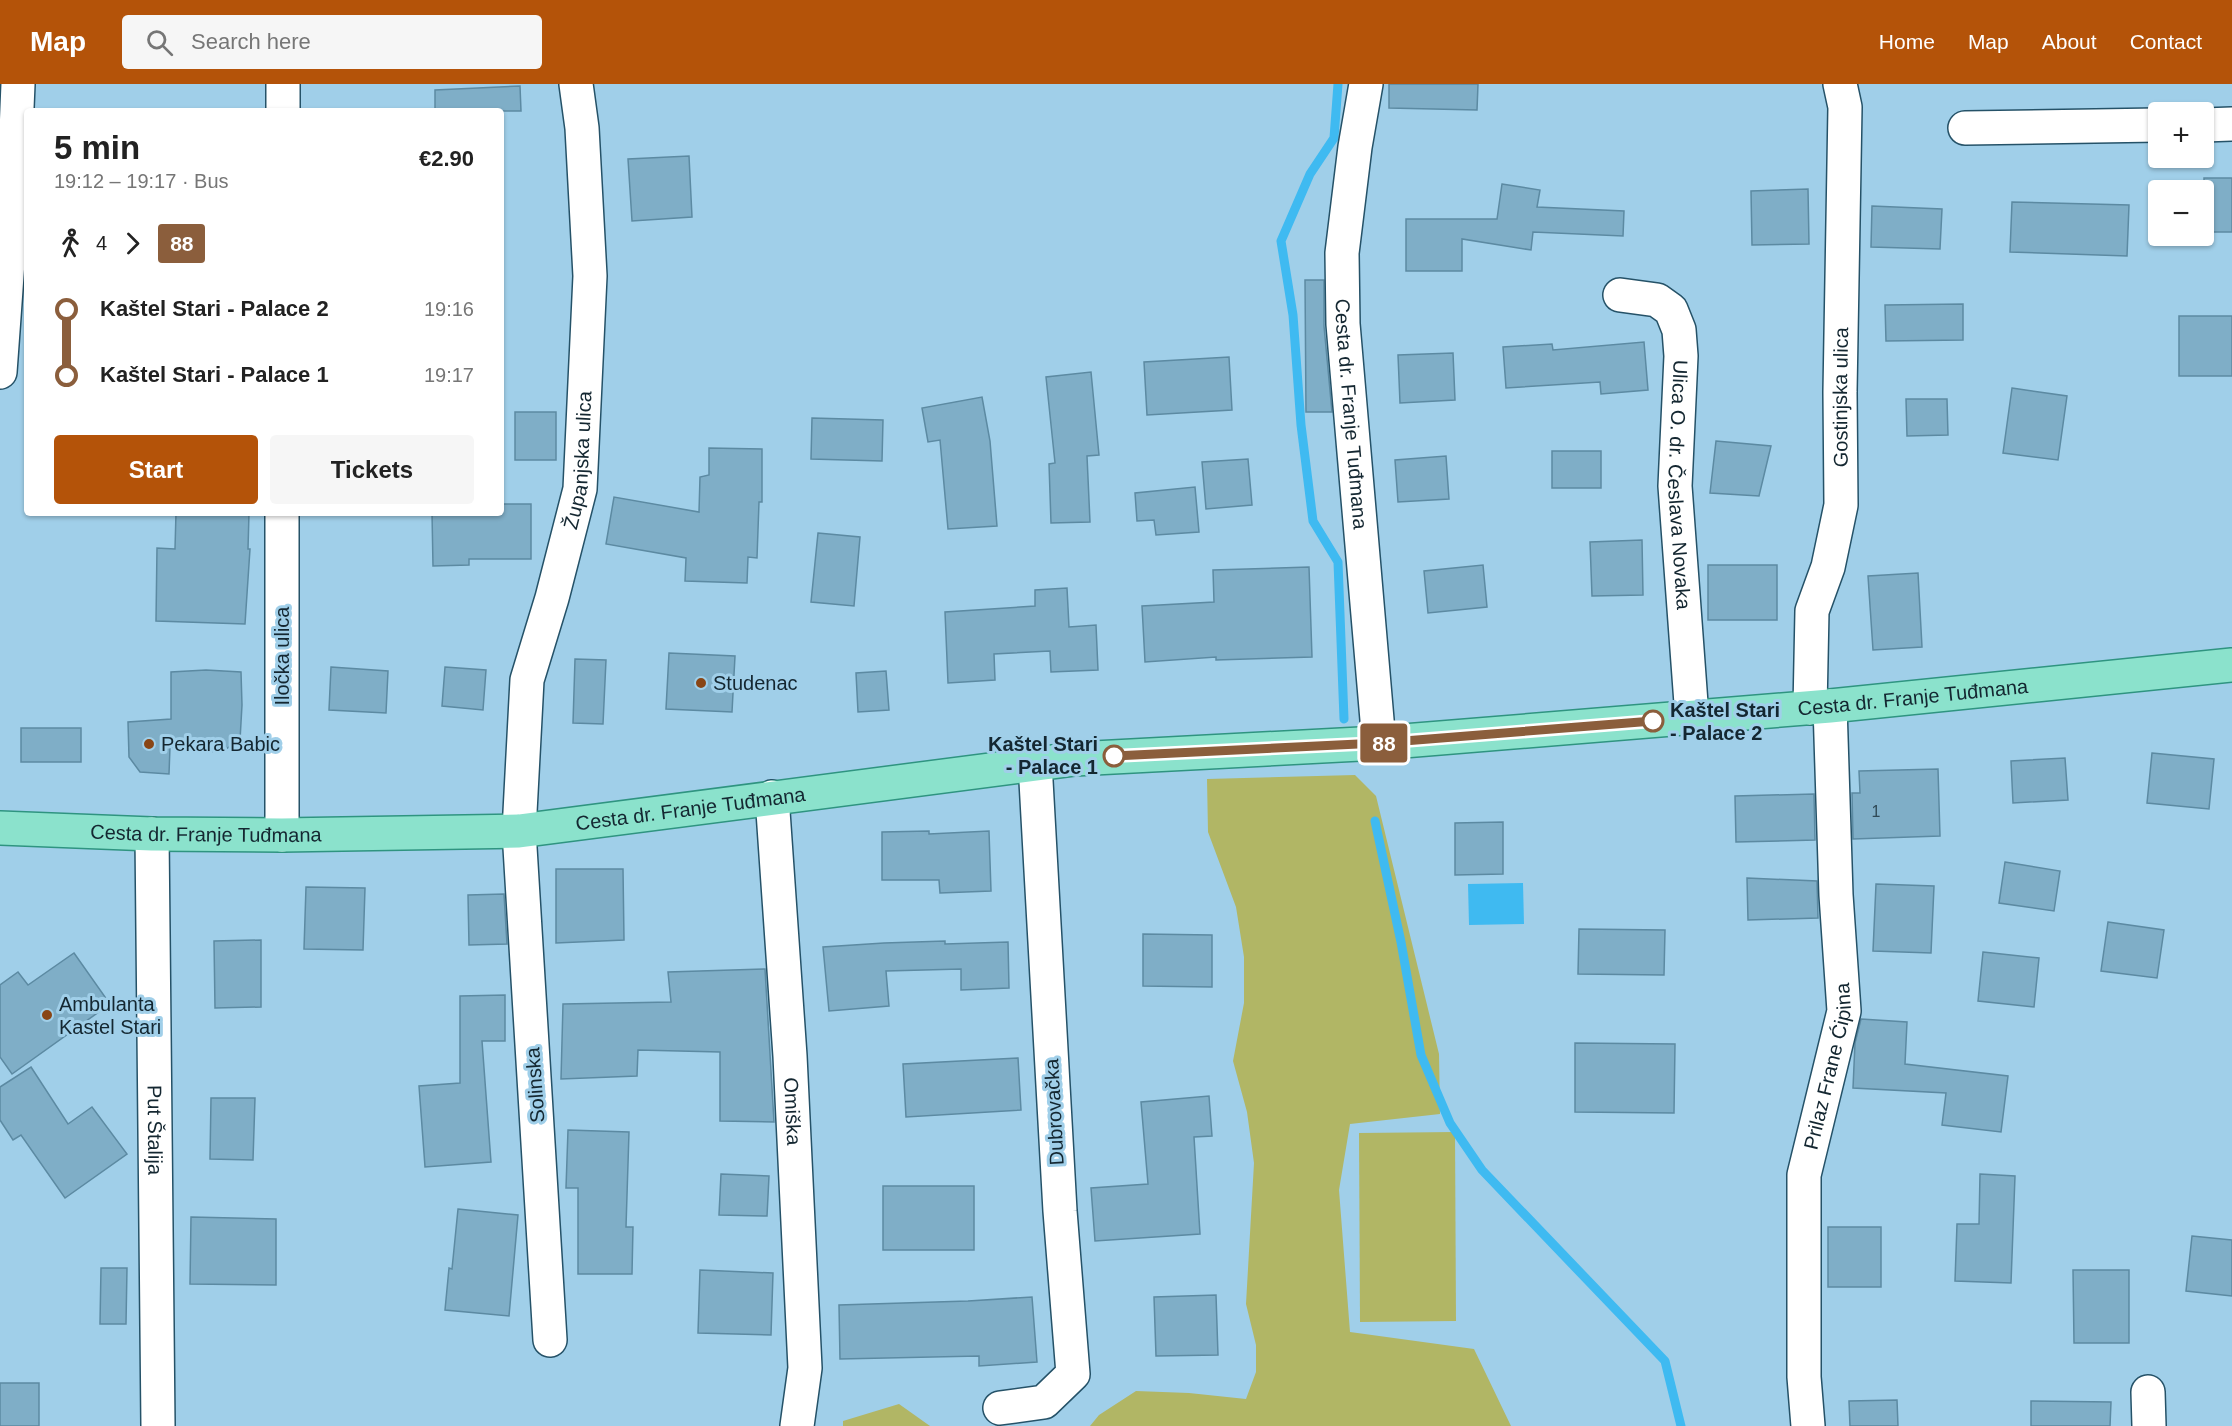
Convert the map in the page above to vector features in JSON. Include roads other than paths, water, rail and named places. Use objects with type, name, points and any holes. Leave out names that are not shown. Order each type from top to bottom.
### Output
[{"type":"main road","name":"Cesta dr. Franje Tuđmana","points":[[0,828],[152,834],[282,835],[519,831],[1035,763],[1114,756],[1379,743],[1820,707],[2232,665]]},
{"type":"street","points":[[0,372],[14,179],[18,84]]},
{"type":"street","points":[[283,84],[283,108]]},
{"type":"street","name":"Županjska ulica","points":[[519,831],[527,680],[552,598],[580,489],[590,276],[582,128],[576,84]]},
{"type":"street","name":"Cesta dr. Franje Tuđmana","points":[[1366,84],[1355,147],[1342,253],[1343,324],[1379,743]]},
{"type":"street","name":"Gostinjska ulica","points":[[1820,707],[1812,610],[1828,567],[1841,505],[1845,107],[1840,84]]},
{"type":"street","points":[[2214,124],[2232,124]]},
{"type":"street","points":[[1965,128],[2148,125]]},
{"type":"street","name":"Ulica O. dr. Česlava Novaka","points":[[1620,295],[1658,300],[1671,310],[1679,330],[1681,356],[1676,486],[1692,717]]},
{"type":"street","name":"Iločka ulica","points":[[282,516],[282,835]]},
{"type":"street","name":"Prilaz Frane Ćipina","points":[[1808,1426],[1804,1377],[1804,1175],[1844,1011],[1820,707]]},
{"type":"street","name":"Dubrovačka","points":[[1000,1408],[1044,1402],[1073,1374],[1059,1211],[1035,763]]},
{"type":"street","name":"Omiška","points":[[772,797],[790,1056],[805,1368],[797,1426]]},
{"type":"street","name":"Solinska","points":[[519,831],[550,1340]]},
{"type":"street","name":"Put Štalija","points":[[152,834],[158,1426]]},
{"type":"street","points":[[2148,1392],[2149,1426]]},
{"type":"water","points":[[1523,883],[1524,924],[1469,925],[1468,884]]},
{"type":"waterway","points":[[1338,84],[1334,138],[1310,174],[1281,241],[1293,315],[1301,425],[1313,521],[1338,562],[1344,719]]},
{"type":"waterway","points":[[1375,821],[1401,942],[1421,1055],[1450,1123],[1482,1170],[1665,1361],[1681,1426]]},
{"type":"place","name":"Studenac","points":[[701,683]]},
{"type":"place","name":"Kaštel Stari - Palace 2","points":[[1653,721]]},
{"type":"place","name":"Pekara Babic","points":[[149,744]]},
{"type":"place","name":"Kaštel Stari - Palace 1","points":[[1114,756]]},
{"type":"place","name":"Ambulanta Kastel Stari","points":[[47,1015]]}]
